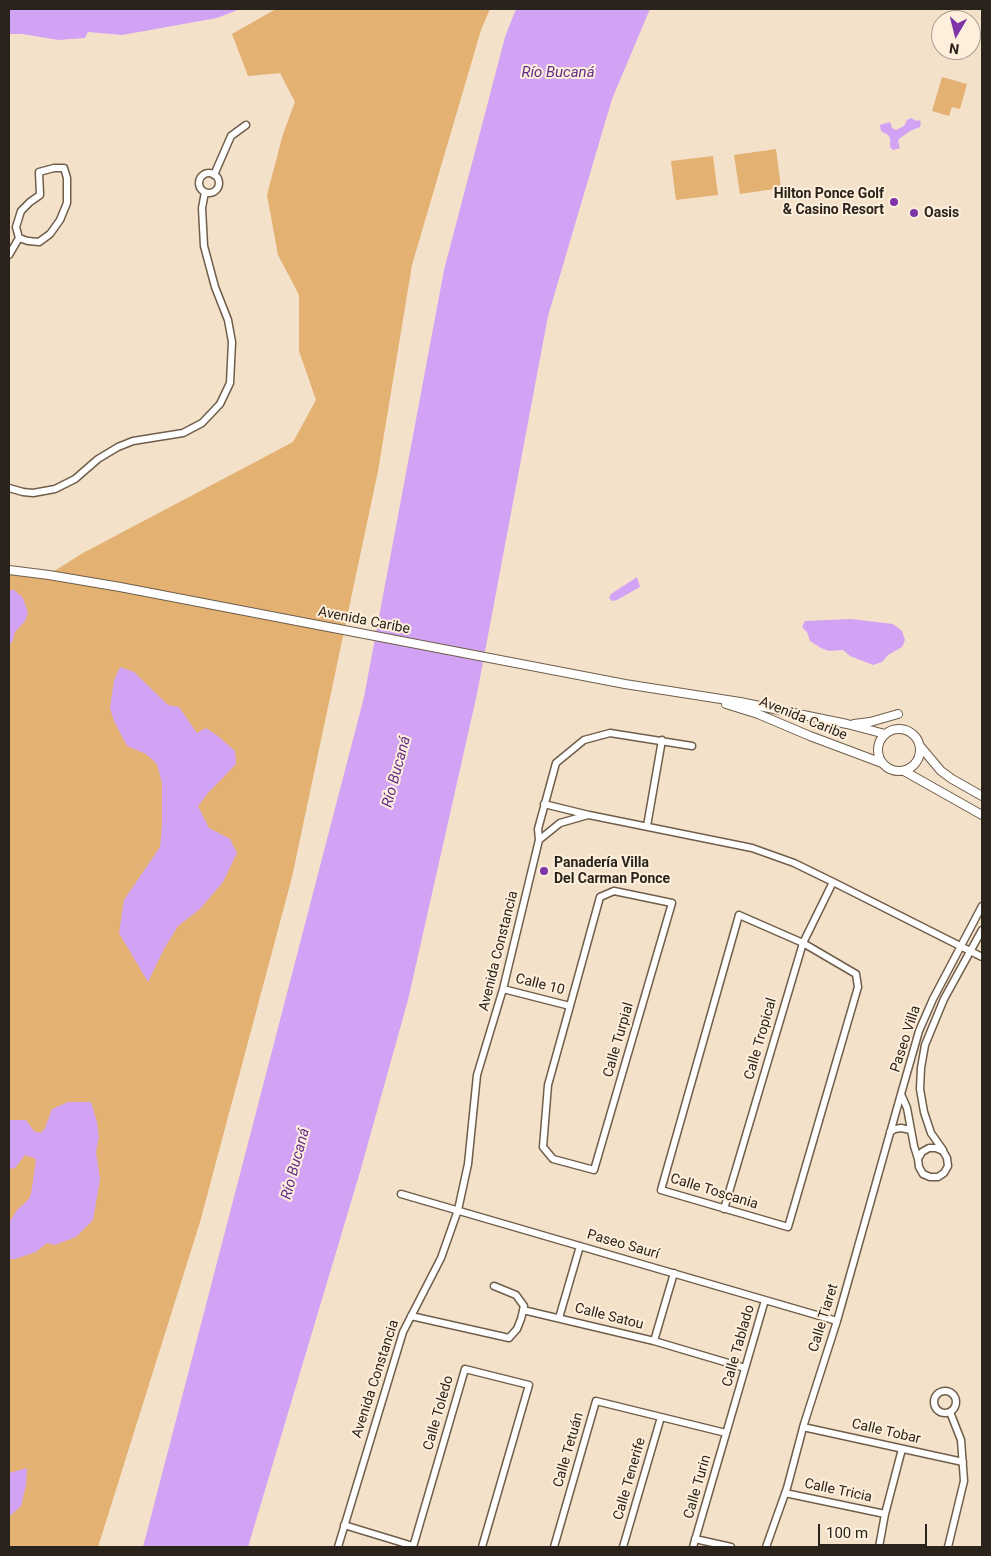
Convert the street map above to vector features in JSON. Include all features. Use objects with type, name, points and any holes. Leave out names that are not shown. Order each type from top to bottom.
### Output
[{"type":"street","points":[[214,175],[231,136],[246,125]]},
{"type":"street","points":[[9,255],[19,238],[16,227],[21,211],[40,195],[39,172],[48,169],[64,168],[67,178],[67,204],[60,220],[50,234],[39,242],[19,238]]},
{"type":"street","points":[[9,488],[33,493],[55,489],[75,479],[98,459],[118,447],[133,441],[183,433],[202,423],[220,404],[230,383],[232,342],[228,320],[215,287],[204,246],[202,208],[205,192],[199,184],[200,178],[205,174],[214,175],[218,180],[217,189],[205,192]]},
{"type":"street","name":"Avenida Caribe","points":[[9,570],[49,575],[552,670],[740,702],[847,724],[885,734]]},
{"type":"street","name":"Avenida Caribe","points":[[715,699],[882,763]]},
{"type":"street","points":[[847,724],[870,722],[898,714]]},
{"type":"street","points":[[982,796],[941,771],[915,737],[904,730],[897,729],[885,734],[878,745],[879,758],[882,763],[892,770],[904,771],[982,815]]},
{"type":"street","name":"Avenida Constancia","points":[[338,1547],[387,1379],[403,1332],[441,1258],[458,1210],[468,1164],[477,1075],[504,989],[539,840],[538,829],[556,763],[584,740],[610,733],[692,746]]},
{"type":"street","points":[[647,826],[662,740]]},
{"type":"street","points":[[904,771],[915,764],[920,752],[920,746]]},
{"type":"street","points":[[544,804],[752,848],[794,863],[834,882],[982,958]]},
{"type":"street","points":[[539,840],[560,823],[589,815]]},
{"type":"street","name":"Calle Tropical","points":[[724,1209],[803,942],[834,882]]},
{"type":"street","name":"Calle Turpial","points":[[614,891],[672,903],[594,1170],[553,1159],[543,1146],[548,1085],[570,1006],[600,897],[614,891]]},
{"type":"street","name":"Paseo Villa","points":[[982,906],[933,999],[919,1031],[901,1094],[907,1108],[919,1167],[923,1174],[930,1177],[938,1177],[944,1173],[948,1166],[948,1158],[931,1133],[924,1112],[920,1089],[925,1045],[944,999],[982,930]]},
{"type":"street","name":"Calle Toscania","points":[[740,915],[803,942],[856,974],[858,987],[788,1228],[661,1190],[740,915]]},
{"type":"street","name":"Calle 10","points":[[504,989],[570,1006]]},
{"type":"street","name":"Calle Tiaret","points":[[766,1547],[785,1493],[803,1427],[837,1321],[901,1094]]},
{"type":"street","points":[[890,1132],[895,1128],[911,1130]]},
{"type":"street","points":[[918,1159],[922,1152],[929,1148],[936,1148],[943,1152]]},
{"type":"street","name":"Paseo Saurí","points":[[401,1194],[837,1321]]},
{"type":"street","points":[[558,1318],[580,1246]]},
{"type":"street","points":[[654,1341],[674,1273]]},
{"type":"street","points":[[411,1316],[509,1338],[517,1329],[524,1306],[516,1295],[494,1286]]},
{"type":"street","name":"Calle Tablado","points":[[726,1433],[765,1300]]},
{"type":"street","name":"Calle Satou","points":[[523,1310],[654,1341],[745,1368]]},
{"type":"street","name":"Calle Toledo","points":[[344,1525],[413,1546],[465,1369],[529,1385],[482,1547]]},
{"type":"street","name":"Calle Tetuán","points":[[554,1547],[596,1401],[726,1433]]},
{"type":"street","points":[[948,1547],[964,1480],[961,1440],[950,1412]]},
{"type":"street","name":"Calle Tenerife","points":[[623,1547],[661,1417]]},
{"type":"street","name":"Calle Tobar","points":[[803,1427],[963,1462]]},
{"type":"street","name":"Calle Turin","points":[[693,1547],[726,1433]]},
{"type":"street","points":[[879,1547],[885,1514],[902,1449]]},
{"type":"street","name":"Calle Tricia","points":[[785,1493],[885,1514]]},
{"type":"street","points":[[695,1539],[731,1547]]},
{"type":"shaded area","points":[[276,9],[490,9],[481,30],[412,265],[378,471],[292,877],[200,1222],[98,1547],[9,1547],[9,574],[43,578],[83,553],[293,442],[316,400],[299,351],[299,295],[278,255],[267,195],[283,134],[295,102],[280,73],[248,76],[232,34]]},
{"type":"shaded area","points":[[942,77],[967,84],[960,109],[952,107],[949,116],[932,111]]},
{"type":"shaded area","points":[[776,149],[781,188],[740,194],[734,155]]},
{"type":"shaded area","points":[[713,156],[718,195],[676,200],[671,161]]},
{"type":"water","points":[[9,9],[240,9],[217,18],[122,35],[88,32],[85,38],[58,40],[22,34],[9,34]]},
{"type":"water","name":"Río Bucaná","points":[[516,9],[650,9],[612,99],[548,316],[477,694],[408,1000],[360,1172],[248,1547],[143,1547],[364,697],[444,270],[505,37]]},
{"type":"water","points":[[911,118],[921,122],[920,127],[899,139],[900,148],[893,150],[890,147],[890,138],[881,131],[880,125],[890,122],[892,128],[896,130],[904,126],[907,120]]},
{"type":"water","points":[[637,577],[640,587],[617,600],[612,601],[609,598],[611,594]]},
{"type":"water","points":[[14,590],[23,598],[28,613],[25,621],[15,632],[9,646],[9,591]]},
{"type":"water","points":[[851,619],[893,624],[902,631],[905,640],[902,647],[888,655],[882,662],[873,665],[850,656],[843,650],[829,651],[821,648],[810,641],[807,632],[802,627],[805,621]]},
{"type":"water","points":[[120,667],[134,672],[168,705],[179,707],[197,733],[206,728],[235,751],[236,764],[198,806],[209,828],[230,839],[237,853],[223,882],[200,909],[178,926],[148,982],[119,933],[124,900],[160,847],[162,783],[157,764],[146,754],[127,746],[114,721],[110,708],[114,680]]},
{"type":"water","points":[[68,1102],[91,1102],[97,1122],[99,1137],[96,1152],[100,1179],[93,1220],[76,1237],[55,1245],[47,1243],[36,1252],[15,1259],[9,1259],[9,1223],[31,1194],[36,1159],[25,1155],[15,1168],[9,1169],[9,1118],[10,1120],[26,1120],[34,1131],[41,1133],[45,1128],[52,1109]]},
{"type":"water","points":[[27,1468],[26,1485],[21,1506],[9,1517],[9,1473]]},
{"type":"place","name":"Hilton Ponce Golf & Casino Resort","points":[[894,202]]},
{"type":"place","name":"Oasis","points":[[914,213]]},
{"type":"place","name":"Panadería Villa Del Carman Ponce","points":[[544,871]]}]
